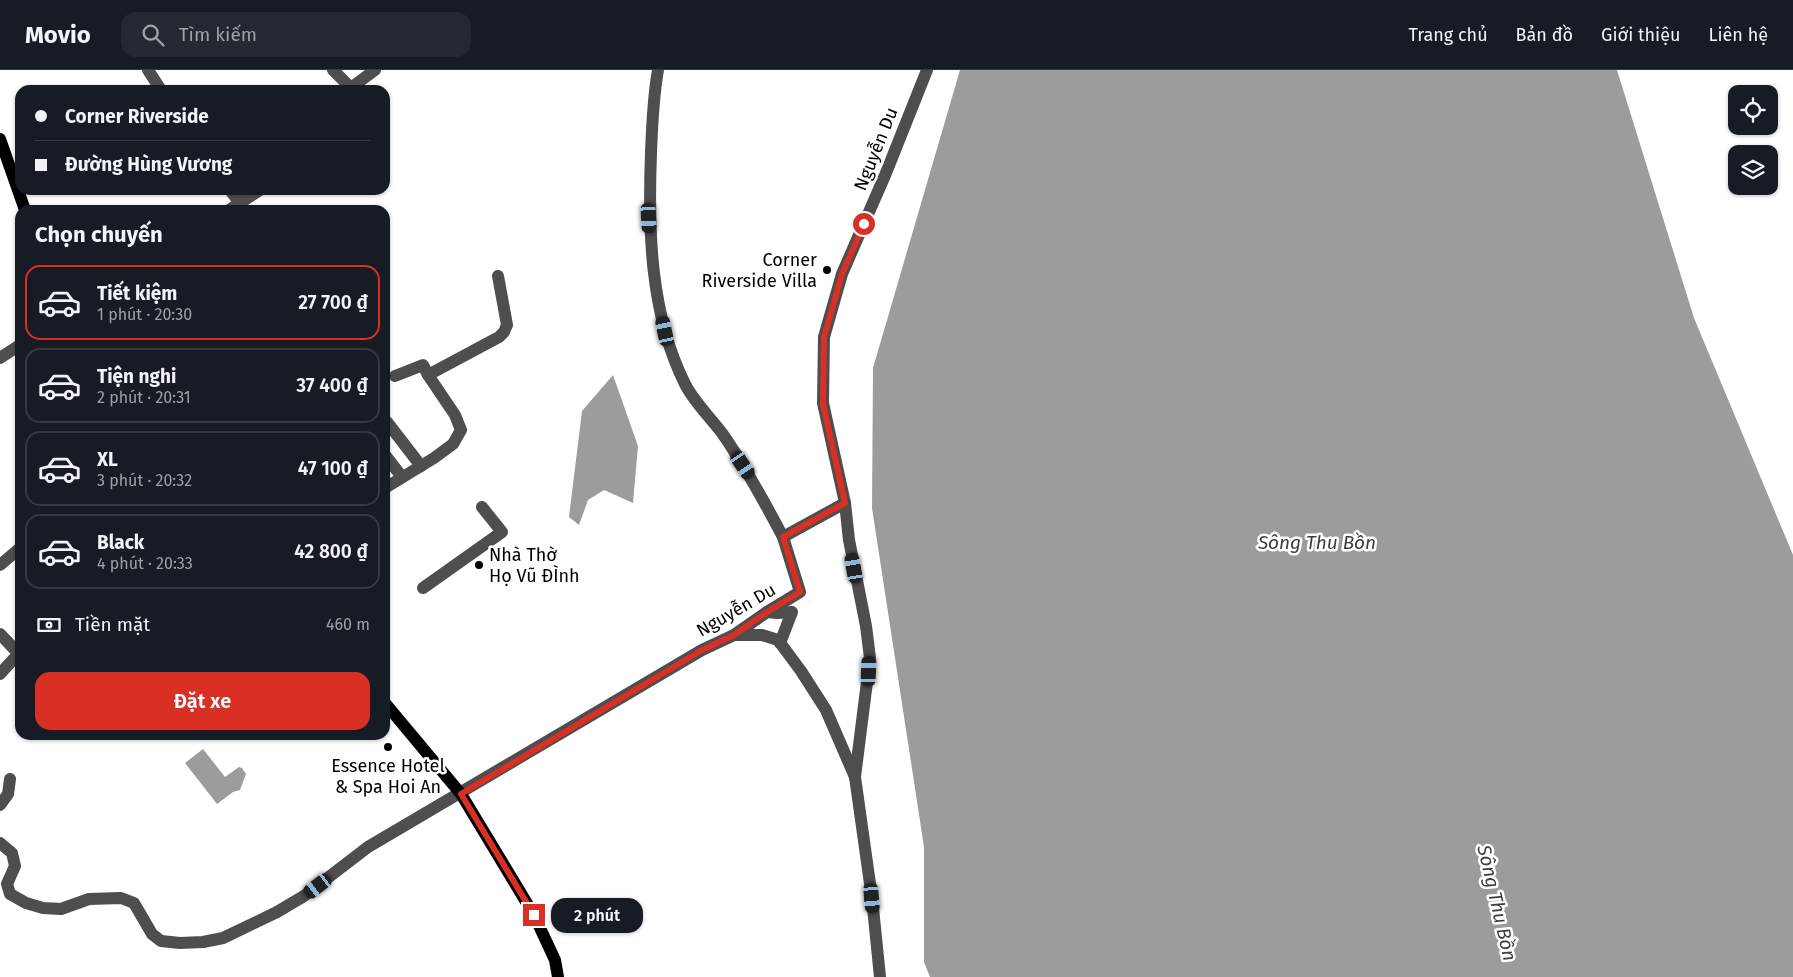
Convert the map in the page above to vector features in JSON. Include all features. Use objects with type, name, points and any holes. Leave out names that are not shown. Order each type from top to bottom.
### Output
[{"type":"main road","points":[[0,139],[15,182]]},
{"type":"main road","points":[[390,709],[461,794],[534,915],[555,960],[558,977]]},
{"type":"street","points":[[148,70],[158,85]]},
{"type":"street","points":[[333,70],[346,85]]},
{"type":"street","points":[[354,85],[375,70]]},
{"type":"street","points":[[658,70],[652,116],[649,218],[651,253],[665,331],[678,369],[686,386],[722,433],[754,481],[783,537],[845,503]]},
{"type":"street","name":"Nguyễn Du","points":[[855,776],[870,658],[866,626],[849,540],[845,503],[823,404],[824,337],[842,274],[886,173],[926,70]]},
{"type":"street","points":[[236,205],[252,195]]},
{"type":"street","points":[[428,374],[504,332],[507,325],[498,276]]},
{"type":"street","points":[[0,358],[15,348]]},
{"type":"street","points":[[390,485],[452,444],[461,430],[455,416],[423,365],[395,376]]},
{"type":"street","points":[[390,426],[421,466]]},
{"type":"street","points":[[390,461],[402,477]]},
{"type":"street","points":[[423,588],[502,532],[482,507]]},
{"type":"street","name":"Nguyễn Du","points":[[0,843],[12,854],[14,866],[7,884],[10,894],[15,898],[43,908],[60,909],[89,899],[121,898],[134,903],[152,934],[160,941],[180,943],[204,942],[223,938],[277,912],[304,896],[368,847],[461,794],[702,650],[734,635],[800,592],[783,537]]},
{"type":"street","points":[[0,565],[15,552]]},
{"type":"street","points":[[767,612],[792,612],[780,643]]},
{"type":"street","points":[[0,634],[15,649]]},
{"type":"street","points":[[734,635],[762,635],[778,640],[826,710],[855,776],[872,898],[880,977]]},
{"type":"street","points":[[0,674],[15,657]]},
{"type":"street","points":[[0,805],[8,794],[10,779]]},
{"type":"water","name":"Sông Thu Bồn","points":[[960,70],[1617,70],[1694,318],[1793,555],[1793,977],[930,977],[924,962],[924,847],[872,508],[873,368]]},
{"type":"water","points":[[613,375],[638,446],[633,503],[604,490],[588,500],[579,525],[569,517],[582,411]]},
{"type":"water","points":[[203,749],[225,777],[239,767],[246,774],[240,790],[233,792],[217,804],[185,763]]},
{"type":"place","name":"Corner Riverside Villa","points":[[827,270]]},
{"type":"place","name":"Nhà Thờ Họ Vũ ĐÌnh","points":[[479,565]]},
{"type":"place","name":"Essence Hotel & Spa Hoi An","points":[[388,747]]},
{"type":"route","points":[[534,915],[461,794],[702,650],[734,635],[800,592],[783,537],[845,503],[823,404],[824,337],[842,274],[864,224]]}]
